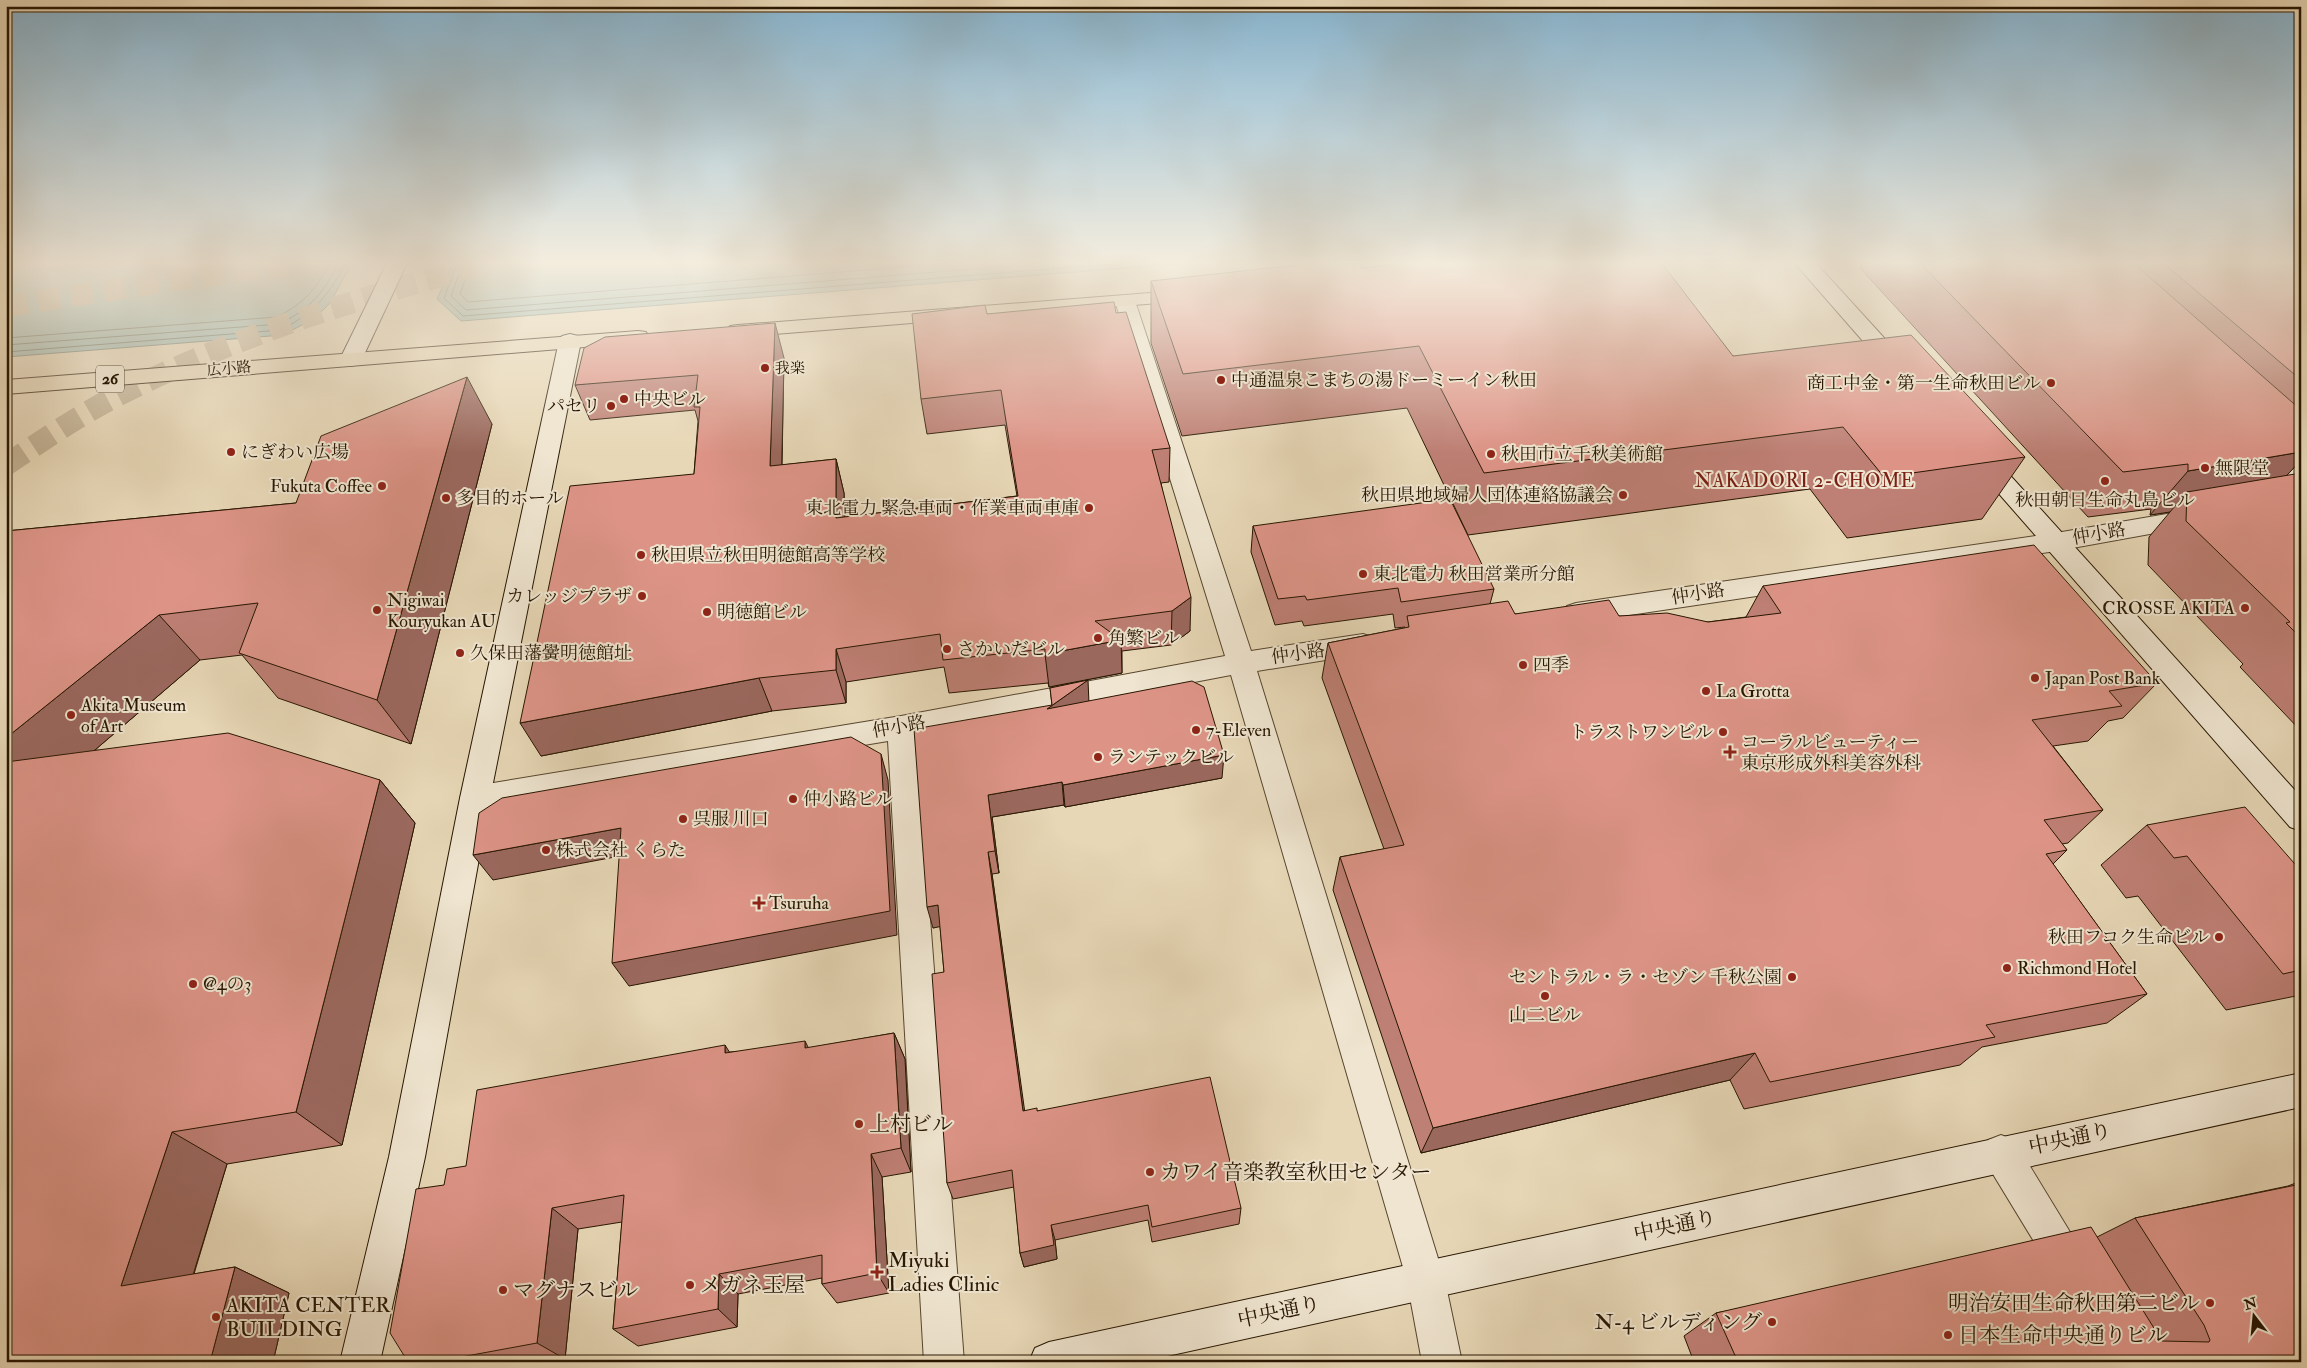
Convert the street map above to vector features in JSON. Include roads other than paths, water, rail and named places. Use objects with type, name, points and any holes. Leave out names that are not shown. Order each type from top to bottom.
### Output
[{"type":"main road","points":[[716,332],[810,325]]},
{"type":"main road","name":"広小路","points":[[6,387],[657,336]]},
{"type":"street","points":[[350,359],[367,325]]},
{"type":"street","points":[[1133,325],[1240,663],[1426,1281],[1442,1362]]},
{"type":"street","points":[[1861,325],[1915,385]]},
{"type":"street","points":[[360,1362],[407,1157],[475,798],[570,342]]},
{"type":"street","points":[[2251,430],[2301,476]]},
{"type":"street","points":[[1968,444],[2301,818]]},
{"type":"street","name":"仲小路","points":[[1556,616],[2056,542],[2222,513]]},
{"type":"street","name":"仲小路","points":[[475,798],[901,727],[1240,663],[1387,641]]},
{"type":"street","points":[[901,727],[944,1362]]},
{"type":"street","name":"中央通り","points":[[1049,1362],[1426,1281],[2001,1153],[2301,1090]]},
{"type":"street","points":[[2001,1153],[2087,1296]]},
{"type":"water","points":[[6,325],[302,325],[283,335],[6,357]]},
{"type":"tunnel","points":[[6,465],[61,428],[104,403],[164,373],[210,353],[284,325]]},
{"type":"place","name":"我楽","points":[[765,368]]},
{"type":"place","name":"中通温泉こまちの湯ドーミーイン秋田","points":[[1221,380]]},
{"type":"place","name":"商工中金・第一生命秋田ビル","points":[[2051,383]]},
{"type":"place","name":"中央ビル","points":[[624,399]]},
{"type":"place","name":"パセリ","points":[[611,406]]},
{"type":"place","name":"にぎわい広場","points":[[231,452]]},
{"type":"place","name":"秋田市立千秋美術館","points":[[1491,454]]},
{"type":"place","name":"無限堂","points":[[2205,468]]},
{"type":"place","name":"秋田朝日生命丸島ビル","points":[[2105,481]]},
{"type":"place","name":"Fukuta Coffee","points":[[382,486]]},
{"type":"place","name":"秋田県地域婦人団体連絡協議会","points":[[1623,495]]},
{"type":"place","name":"多目的ホール","points":[[446,498]]},
{"type":"place","name":"東北電力 緊急車両・作業車両車庫","points":[[1089,508]]},
{"type":"place","name":"秋田県立秋田明徳館高等学校","points":[[641,555]]},
{"type":"place","name":"東北電力 秋田営業所分館","points":[[1363,574]]},
{"type":"place","name":"カレッジプラザ","points":[[642,596]]},
{"type":"place","name":"CROSSE AKITA","points":[[2245,608]]},
{"type":"place","name":"Nigiwai Kouryukan AU","points":[[377,610]]},
{"type":"place","name":"明徳館ビル","points":[[707,612]]},
{"type":"place","name":"角繁ビル","points":[[1098,638]]},
{"type":"place","name":"さかいだビル","points":[[947,649]]},
{"type":"place","name":"久保田藩黌明徳館址","points":[[460,653]]},
{"type":"place","name":"四季","points":[[1523,665]]},
{"type":"place","name":"Japan Post Bank","points":[[2035,678]]},
{"type":"place","name":"La Grotta","points":[[1706,691]]},
{"type":"place","name":"Akita Museum of Art","points":[[71,715]]},
{"type":"place","name":"7-Eleven","points":[[1196,730]]},
{"type":"place","name":"トラストワンビル","points":[[1723,732]]},
{"type":"place","name":"コーラルビューティー 東京形成外科美容外科","points":[[1730,752]]},
{"type":"place","name":"ランテックビル","points":[[1098,757]]},
{"type":"place","name":"仲小路ビル","points":[[793,799]]},
{"type":"place","name":"呉服 川口","points":[[683,819]]},
{"type":"place","name":"株式会社 くらた","points":[[546,850]]},
{"type":"place","name":"Tsuruha","points":[[759,903]]},
{"type":"place","name":"秋田フコク生命ビル","points":[[2219,937]]},
{"type":"place","name":"Richmond Hotel","points":[[2007,968]]},
{"type":"place","name":"セントラル・ラ・セゾン 千秋公園","points":[[1792,977]]},
{"type":"place","name":"@4の3","points":[[193,984]]},
{"type":"place","name":"山二ビル","points":[[1545,996]]},
{"type":"place","name":"上村ビル","points":[[859,1124]]},
{"type":"place","name":"カワイ音楽教室秋田センター","points":[[1150,1172]]},
{"type":"place","name":"Miyuki Ladies Clinic","points":[[877,1272]]},
{"type":"place","name":"メガネ玉屋","points":[[690,1285]]},
{"type":"place","name":"マグナスビル","points":[[503,1290]]},
{"type":"place","name":"明治安田生命秋田第二ビル","points":[[2210,1303]]},
{"type":"place","name":"AKITA CENTER BUILDING","points":[[216,1317]]},
{"type":"place","name":"N-4 ビルディング","points":[[1772,1322]]},
{"type":"place","name":"日本生命中央通りビル","points":[[1948,1335]]},
{"type":"district","name":"NAKADORI 2-CHOME","points":[[1805,481]]}]
